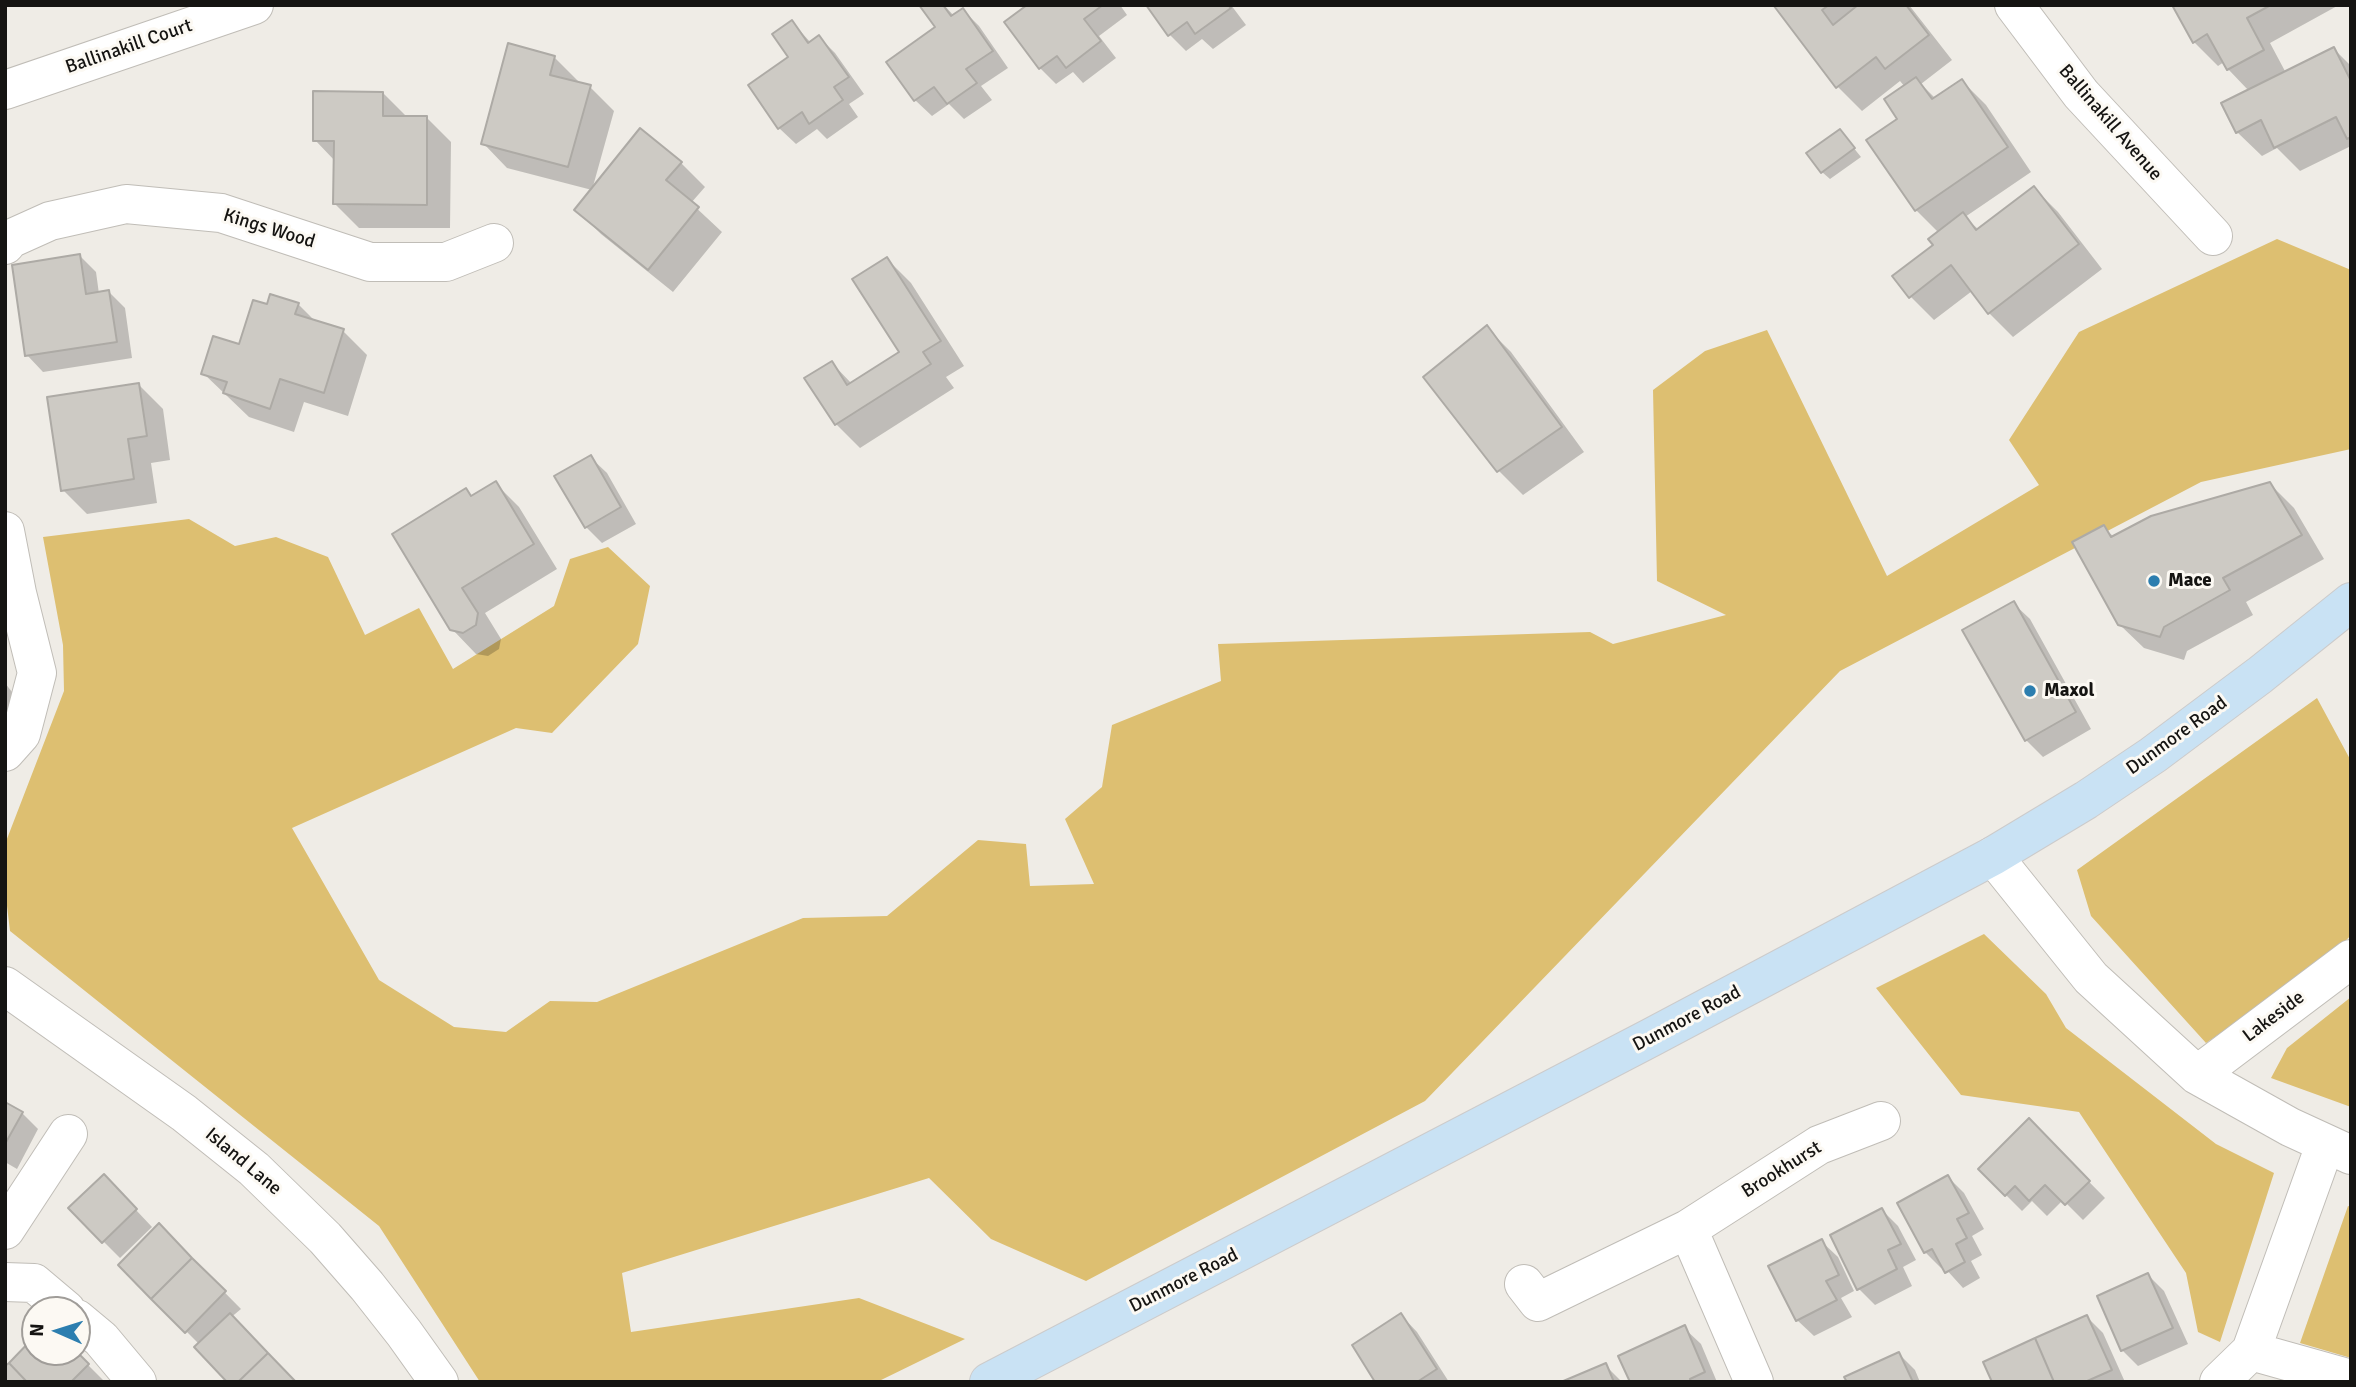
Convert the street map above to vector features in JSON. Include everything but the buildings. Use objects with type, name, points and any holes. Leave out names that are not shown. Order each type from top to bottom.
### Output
[{"type":"main road","name":"Dunmore Road","points":[[989,1382],[1993,856],[2087,800],[2153,755],[2249,684],[2351,602]]},
{"type":"street","name":"Ballinakill Court","points":[[5,90],[254,5]]},
{"type":"street","name":"Ballinakill Avenue","points":[[2014,5],[2081,94],[2213,236]]},
{"type":"street","name":"Kings Wood","points":[[5,245],[10,239],[50,221],[126,204],[221,213],[370,262],[446,262],[494,243]]},
{"type":"street","points":[[5,531],[37,673],[21,734],[5,752]]},
{"type":"street","points":[[1993,856],[2091,978],[2197,1075],[2338,1150],[2251,1351],[2218,1382]]},
{"type":"street","name":"Lakeside","points":[[2197,1075],[2351,959]]},
{"type":"street","name":"Island Lane","points":[[5,986],[184,1113],[254,1169],[325,1238],[367,1286],[439,1382]]},
{"type":"street","name":"Brookhurst","points":[[1524,1284],[1538,1303],[1688,1228],[1819,1144],[1881,1121]]},
{"type":"street","points":[[5,1230],[68,1134]]},
{"type":"street","points":[[1688,1228],[1754,1382]]},
{"type":"street","points":[[5,1282],[34,1283],[49,1296]]},
{"type":"street","points":[[91,1331],[138,1382]]},
{"type":"street","points":[[2251,1351],[2351,1378]]},
{"type":"shaded area","points":[[2277,239],[2351,270],[2351,449],[2201,482],[1840,671],[1425,1101],[1086,1281],[991,1239],[929,1178],[622,1273],[631,1332],[859,1298],[965,1339],[877,1382],[480,1382],[379,1226],[10,931],[5,889],[5,844],[64,691],[63,645],[43,537],[189,519],[235,546],[276,537],[328,557],[365,635],[419,608],[453,669],[554,606],[570,559],[608,547],[650,586],[638,644],[552,733],[516,728],[292,828],[379,980],[454,1027],[506,1032],[550,1001],[597,1002],[803,918],[887,916],[978,840],[1026,844],[1030,886],[1094,884],[1065,819],[1102,787],[1112,725],[1221,681],[1218,644],[1590,632],[1613,644],[1726,615],[1657,581],[1653,390],[1705,351],[1767,330],[1887,576],[2039,485],[2009,440],[2079,332]]},
{"type":"shaded area","points":[[2317,698],[2351,761],[2351,935],[2326,962],[2206,1043],[2091,916],[2077,870]]},
{"type":"shaded area","points":[[1984,934],[2046,994],[2066,1028],[2216,1144],[2274,1173],[2220,1342],[2198,1332],[2186,1273],[2079,1112],[1961,1095],[1876,988]]},
{"type":"shaded area","points":[[2351,997],[2351,1107],[2271,1078],[2287,1048]]},
{"type":"shaded area","points":[[2348,1206],[2351,1207],[2351,1358],[2300,1343]]},
{"type":"place","name":"Mace","points":[[2154,581]]},
{"type":"place","name":"Maxol","points":[[2030,691]]}]
